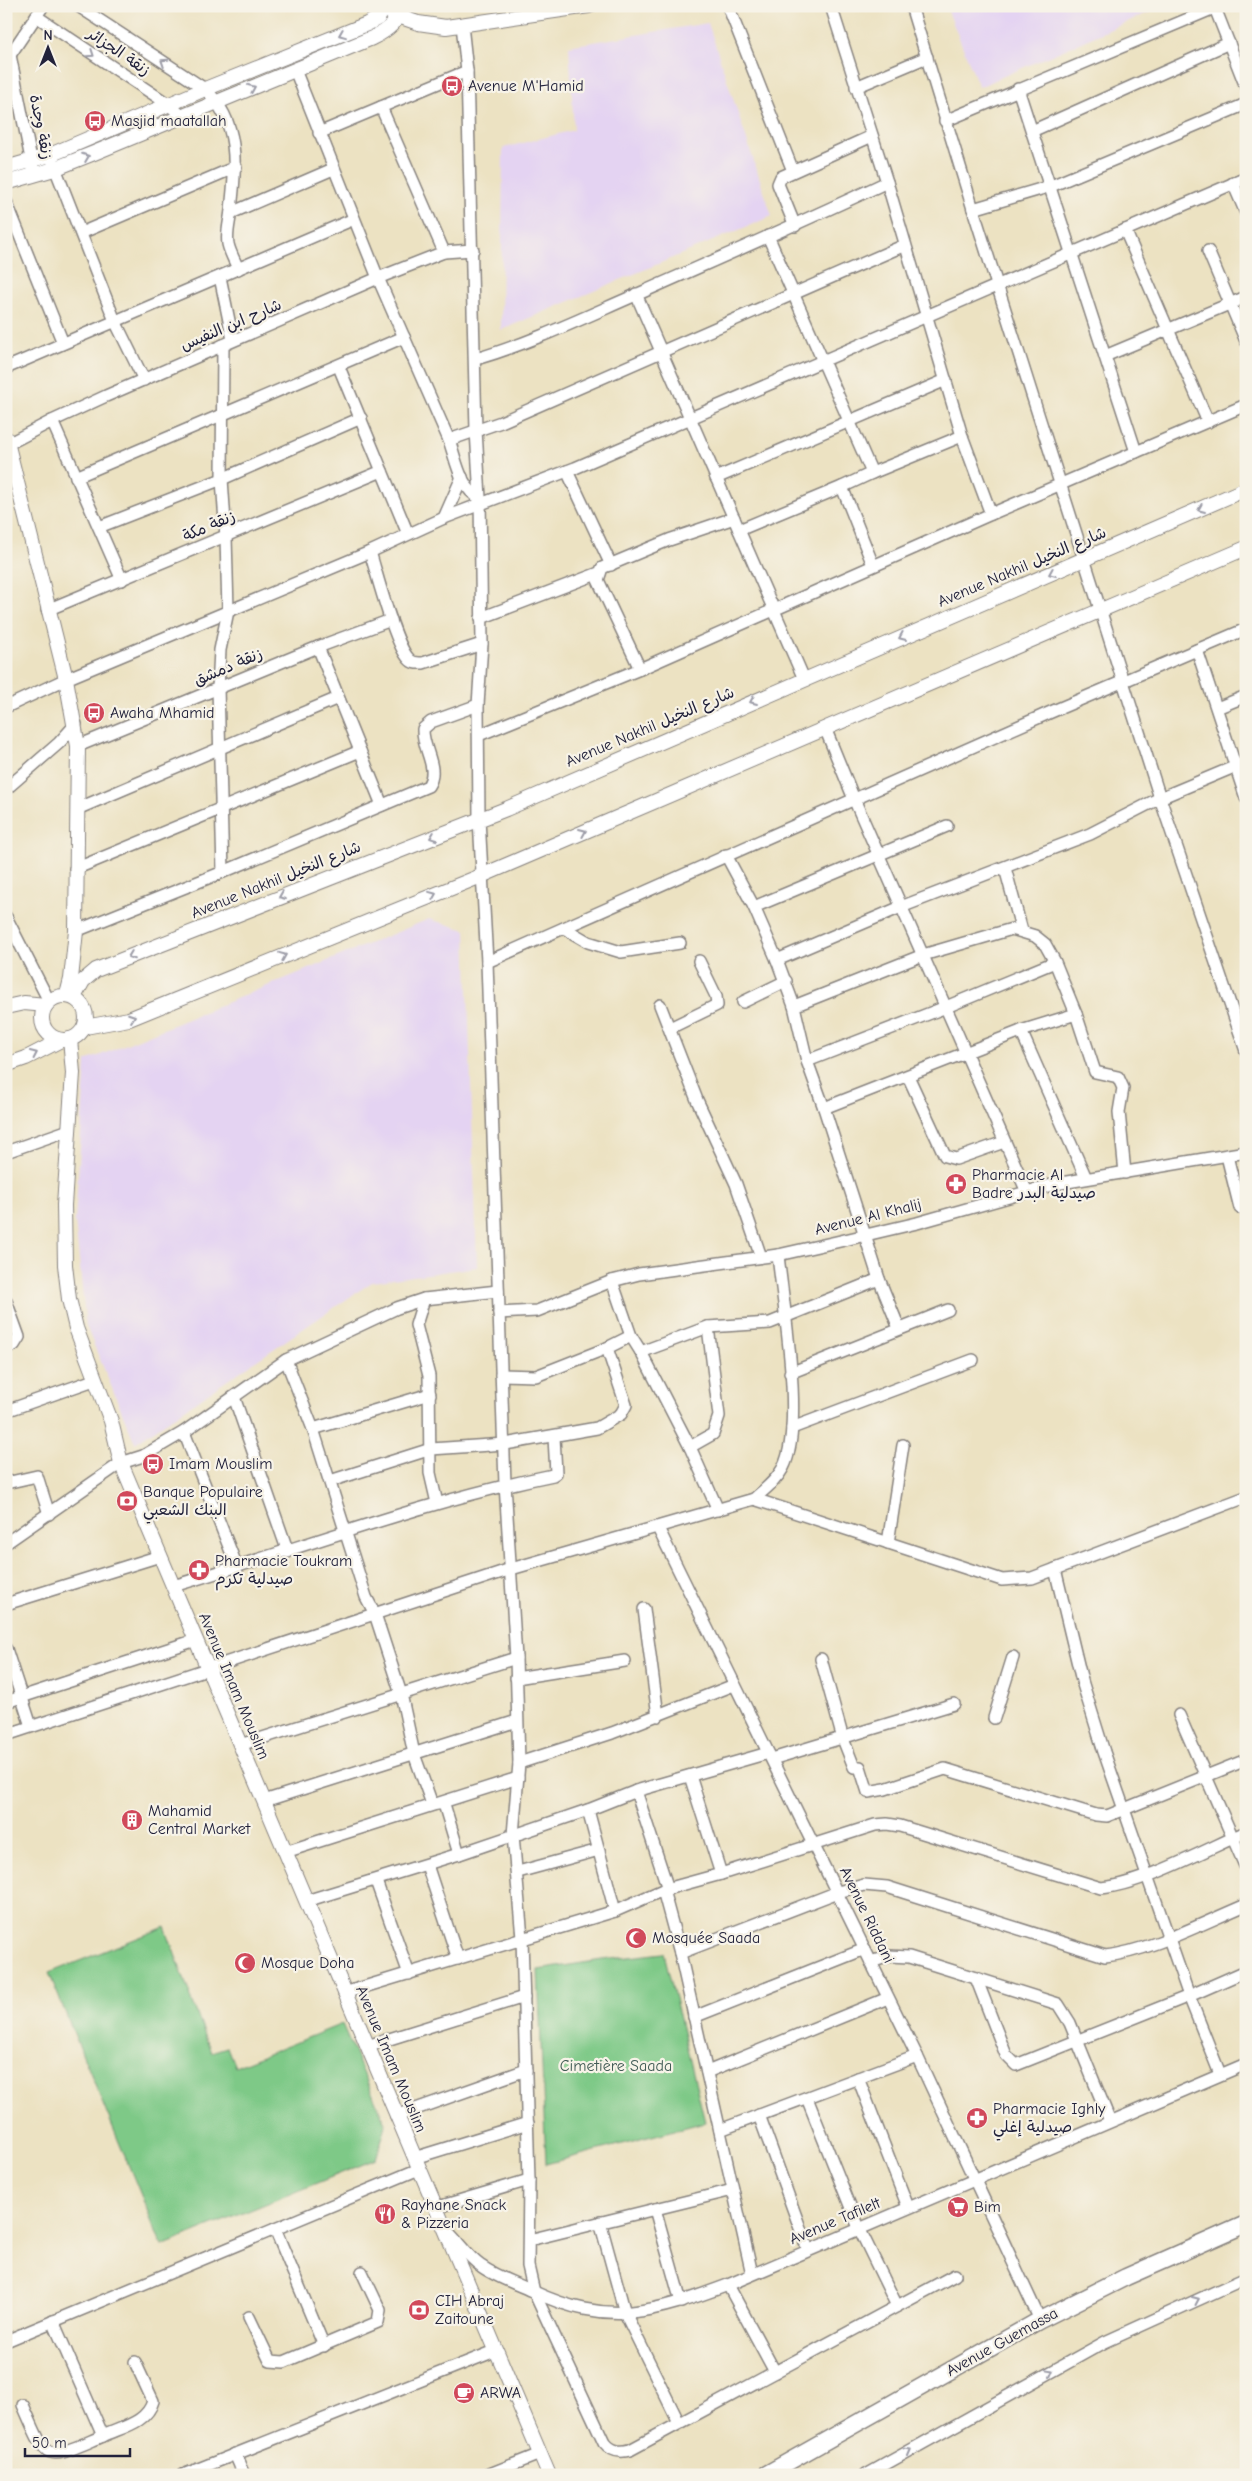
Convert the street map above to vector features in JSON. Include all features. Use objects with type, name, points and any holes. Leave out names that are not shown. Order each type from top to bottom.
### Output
[{"type":"main road","name":"Avenue Guemassa","points":[[765,2475],[1040,2320],[1126,2277],[1246,2224]]},
{"type":"street","points":[[8,54],[43,6]]},
{"type":"street","name":"زنقة الجزائر","points":[[78,6],[205,89],[218,102],[228,118],[236,167],[228,245],[238,269]]},
{"type":"street","points":[[728,6],[793,171]]},
{"type":"street","points":[[831,6],[887,182],[962,436],[991,514]]},
{"type":"street","points":[[911,6],[945,120],[1160,798],[1246,1050]]},
{"type":"street","points":[[6,168],[50,155],[168,104],[367,24],[385,9],[402,12],[434,26],[462,25],[585,7]]},
{"type":"street","points":[[945,120],[1217,7],[1246,87]]},
{"type":"street","points":[[6,183],[54,169],[372,38],[387,31],[402,12]]},
{"type":"street","name":"زنقة الجزائر","points":[[36,16],[168,104],[182,116]]},
{"type":"street","points":[[462,25],[467,71],[476,359],[476,430],[480,502],[482,644],[478,705],[479,820],[487,962],[506,1484],[516,1658],[519,1764],[513,1835],[518,1872],[522,1938],[528,2123],[528,2266],[534,2292],[607,2446],[616,2451],[630,2450],[955,2274]]},
{"type":"street","points":[[1032,130],[1229,44]]},
{"type":"street","name":"زنقة وجدة","points":[[8,54],[34,176]]},
{"type":"street","points":[[856,88],[926,57]]},
{"type":"street","points":[[295,70],[378,278],[449,440],[462,478],[469,490],[480,502]]},
{"type":"street","points":[[319,133],[467,71]]},
{"type":"street","points":[[1018,89],[1136,452]]},
{"type":"street","points":[[973,209],[1051,186],[1246,104]]},
{"type":"street","points":[[381,107],[444,252]]},
{"type":"street","points":[[795,226],[778,184],[781,177],[872,136]]},
{"type":"street","points":[[50,155],[115,321],[144,380]]},
{"type":"street","points":[[81,233],[236,167]]},
{"type":"street","points":[[231,212],[333,169]]},
{"type":"street","points":[[6,707],[66,679],[370,552],[480,502],[567,471],[927,316],[1070,252],[1246,178]]},
{"type":"street","points":[[476,359],[511,348],[795,226],[887,182]]},
{"type":"street","points":[[1233,183],[1246,213]]},
{"type":"street","points":[[6,201],[63,343]]},
{"type":"street","points":[[6,368],[354,219]]},
{"type":"street","points":[[1125,230],[1208,422]]},
{"type":"street","points":[[768,236],[872,473]]},
{"type":"street","points":[[449,440],[502,422],[905,245]]},
{"type":"street","name":"شارح ابن النفيس","points":[[7,443],[144,380],[378,278],[444,252],[473,250]]},
{"type":"street","points":[[1208,251],[1246,341]]},
{"type":"street","points":[[220,277],[228,343],[221,416],[228,611],[220,650],[218,688],[223,872]]},
{"type":"street","points":[[636,294],[804,679]]},
{"type":"street","points":[[1105,356],[1246,297]]},
{"type":"street","points":[[76,476],[339,367],[404,337]]},
{"type":"street","points":[[339,367],[408,534]]},
{"type":"street","points":[[716,478],[946,380]]},
{"type":"street","points":[[479,735],[640,669],[873,565],[1246,405]]},
{"type":"street","points":[[99,527],[222,479],[361,418]]},
{"type":"street","points":[[52,421],[122,580]]},
{"type":"street","points":[[739,530],[962,436]]},
{"type":"street","points":[[7,443],[76,724],[78,746],[75,870],[76,931],[70,996]]},
{"type":"street","name":"زنقة مكة","points":[[47,610],[382,471]]},
{"type":"street","points":[[567,471],[611,564]]},
{"type":"street","points":[[444,518],[462,478]]},
{"type":"street","points":[[842,487],[873,565]]},
{"type":"street","name":"Avenue Nakhil شارع النخيل","points":[[70,996],[96,970],[479,820],[1246,489]]},
{"type":"street","points":[[481,618],[598,573],[602,568],[670,540],[734,518]]},
{"type":"street","points":[[85,1027],[129,1019],[481,876],[1246,548]]},
{"type":"street","points":[[370,552],[391,620],[408,659],[414,663],[439,660],[482,644]]},
{"type":"street","points":[[598,573],[598,580],[640,669]]},
{"type":"street","name":"زنقة دمشق","points":[[78,746],[318,647],[391,620]]},
{"type":"street","points":[[487,962],[726,855],[1246,629]]},
{"type":"street","points":[[318,647],[382,806]]},
{"type":"street","points":[[1197,650],[1241,764],[1246,798]]},
{"type":"street","points":[[1218,708],[1246,696]]},
{"type":"street","points":[[77,809],[338,698]]},
{"type":"street","points":[[76,931],[428,786],[432,778],[432,767],[423,738],[423,729],[431,722],[478,705]]},
{"type":"street","points":[[6,789],[60,743],[76,724]]},
{"type":"street","points":[[825,728],[901,907],[1027,1192]]},
{"type":"street","points":[[75,870],[360,751]]},
{"type":"street","points":[[777,960],[901,907],[1090,834],[1160,798],[1241,764]]},
{"type":"street","points":[[754,906],[947,826]]},
{"type":"street","points":[[726,855],[754,906],[786,981],[807,1061],[879,1278],[900,1328]]},
{"type":"street","points":[[1005,868],[1022,931]]},
{"type":"street","points":[[7,919],[47,1003]]},
{"type":"street","points":[[564,928],[588,942],[621,952],[680,943]]},
{"type":"street","points":[[794,1006],[923,955],[996,932],[1012,929],[1034,936],[1045,944],[1055,962],[1076,1014],[1095,1072],[1118,1077],[1123,1088],[1119,1112],[1125,1173]]},
{"type":"street","points":[[670,1028],[717,1005],[716,996],[699,961]]},
{"type":"street","points":[[807,1061],[1055,962]]},
{"type":"street","points":[[72,968],[79,974],[91,974]]},
{"type":"street","points":[[743,1002],[786,981]]},
{"type":"street","points":[[6,1065],[79,1035],[85,1027],[87,1020],[85,1010],[70,996],[57,996],[47,1003],[42,1014],[43,1024],[52,1036],[65,1040]]},
{"type":"street","points":[[6,1007],[24,1003],[47,1003]]},
{"type":"street","points":[[660,1006],[697,1100],[736,1184],[760,1257]]},
{"type":"street","points":[[824,1108],[1021,1031],[1076,1014]]},
{"type":"street","points":[[1021,1031],[1086,1178]]},
{"type":"street","name":"Avenue Imam Mouslim","points":[[65,1040],[74,1074],[64,1204],[65,1265],[69,1300],[76,1328],[94,1380],[111,1421],[121,1463],[442,2226],[549,2475]]},
{"type":"street","points":[[908,1076],[945,1156],[956,1159],[1004,1142]]},
{"type":"street","points":[[6,1152],[70,1130]]},
{"type":"street","name":"Avenue Al Khalij","points":[[499,1313],[517,1314],[537,1311],[612,1281],[639,1274],[778,1255],[917,1223],[1027,1192],[1086,1178],[1246,1152]]},
{"type":"street","points":[[1227,1156],[1240,1208]]},
{"type":"street","points":[[6,1734],[512,1569],[658,1528],[754,1498],[774,1481],[783,1468],[790,1449],[792,1428],[790,1373],[778,1255]]},
{"type":"street","points":[[641,1352],[708,1327],[770,1323],[879,1278]]},
{"type":"street","points":[[612,1281],[631,1336],[690,1447],[718,1510]]},
{"type":"street","points":[[6,1543],[121,1463],[143,1456],[184,1432],[286,1360],[397,1308],[424,1300],[498,1291]]},
{"type":"street","points":[[424,1300],[416,1325],[429,1376],[430,1473],[436,1503]]},
{"type":"street","points":[[6,1301],[19,1336],[14,1345],[6,1348]]},
{"type":"street","points":[[790,1373],[948,1310]]},
{"type":"street","points":[[690,1447],[713,1434],[720,1416],[708,1327]]},
{"type":"street","points":[[502,1375],[536,1376],[631,1336]]},
{"type":"street","points":[[330,1481],[431,1449],[505,1444],[597,1428],[621,1414],[626,1405],[606,1348]]},
{"type":"street","points":[[286,1360],[313,1429],[366,1597],[375,1614],[401,1694],[414,1754],[432,1804]]},
{"type":"street","points":[[792,1428],[973,1360]]},
{"type":"street","points":[[6,1410],[94,1380]]},
{"type":"street","points":[[313,1429],[430,1394]]},
{"type":"street","points":[[234,1397],[288,1552]]},
{"type":"street","points":[[184,1432],[237,1567]]},
{"type":"street","points":[[173,1586],[288,1552],[436,1503],[556,1473],[554,1437]]},
{"type":"street","points":[[888,1543],[903,1445]]},
{"type":"street","points":[[6,1483],[37,1476],[49,1514]]},
{"type":"street","points":[[754,1498],[1002,1580],[1016,1581],[1032,1578],[1246,1497]]},
{"type":"street","name":"Avenue Riddani","points":[[658,1528],[838,1892],[1040,2320]]},
{"type":"street","points":[[6,1604],[160,1556]]},
{"type":"street","points":[[1055,1569],[1082,1681],[1104,1752],[1189,1996],[1220,2074]]},
{"type":"street","points":[[644,1609],[658,1716]]},
{"type":"street","points":[[6,1702],[196,1640]]},
{"type":"street","points":[[6,1649],[31,1726]]},
{"type":"street","points":[[994,1718],[1013,1657]]},
{"type":"street","points":[[240,1745],[516,1658]]},
{"type":"street","points":[[820,1659],[843,1739],[854,1767],[860,1767],[868,1792],[877,1791],[945,1769],[1096,1815],[1107,1816],[1206,1778],[1246,1760]]},
{"type":"street","points":[[516,1678],[626,1661]]},
{"type":"street","points":[[519,1764],[658,1716],[734,1685]]},
{"type":"street","points":[[306,1901],[460,1854],[588,1810],[636,1791],[843,1739],[954,1704]]},
{"type":"street","points":[[1179,1715],[1246,1868]]},
{"type":"street","points":[[264,1801],[517,1721]]},
{"type":"street","points":[[690,1776],[721,1874]]},
{"type":"street","points":[[285,1852],[518,1778]]},
{"type":"street","points":[[636,1791],[665,1890],[752,2274]]},
{"type":"street","points":[[432,1804],[444,1804],[460,1854]]},
{"type":"street","points":[[588,1810],[616,1911]]},
{"type":"street","points":[[344,1993],[616,1911],[665,1890],[874,1825],[887,1824],[1101,1888],[1114,1887],[1148,1875],[1246,1832]]},
{"type":"street","points":[[518,1872],[599,1850]]},
{"type":"street","points":[[427,1864],[458,1959]]},
{"type":"street","points":[[376,1881],[409,1974]]},
{"type":"street","points":[[680,1953],[838,1892],[864,1885],[887,1887],[1105,1956],[1122,1954],[1246,1904]]},
{"type":"street","points":[[694,2016],[865,1949]]},
{"type":"street","points":[[871,1962],[900,1956],[1058,2004],[1078,2040],[1110,2121]]},
{"type":"street","points":[[976,1978],[1006,2054],[1013,2064],[1021,2065],[1246,1971]]},
{"type":"street","points":[[367,2046],[524,1997]]},
{"type":"street","points":[[706,2072],[888,1998]]},
{"type":"street","points":[[720,2130],[917,2056]]},
{"type":"street","name":"Avenue Tafilelt","points":[[442,2226],[479,2265],[555,2303],[581,2310],[625,2313],[681,2302],[752,2274],[1246,2064]]},
{"type":"street","points":[[396,2116],[526,2070]]},
{"type":"street","points":[[858,2078],[908,2207]]},
{"type":"street","points":[[807,2098],[859,2228],[897,2306]]},
{"type":"street","points":[[759,2116],[808,2250]]},
{"type":"street","points":[[6,2341],[275,2229],[416,2164],[528,2123]]},
{"type":"street","points":[[435,2208],[529,2180]]},
{"type":"street","points":[[529,2240],[733,2190]]},
{"type":"street","points":[[654,2209],[681,2302]]},
{"type":"street","points":[[600,2222],[625,2313],[680,2423]]},
{"type":"street","points":[[275,2229],[324,2346]]},
{"type":"street","points":[[249,2317],[270,2361],[284,2362],[373,2325],[380,2317],[380,2310],[362,2272]]},
{"type":"street","points":[[866,2475],[1105,2342],[1246,2278]]},
{"type":"street","points":[[728,2284],[775,2372]]},
{"type":"street","points":[[53,2321],[102,2436]]},
{"type":"street","points":[[182,2475],[495,2351]]},
{"type":"street","points":[[23,2405],[42,2449],[50,2454],[62,2453],[143,2418],[150,2411],[153,2401],[135,2362]]},
{"type":"street","points":[[236,2454],[244,2475]]},
{"type":"street","points":[[487,2475],[540,2454]]},
{"type":"shaded area","points":[[946,6],[1163,6],[979,87]]},
{"type":"shaded area","points":[[708,23],[772,216],[501,330],[503,148],[574,130],[569,46]]},
{"type":"shaded area","points":[[429,919],[466,930],[477,1267],[372,1282],[135,1443],[86,1326],[75,1220],[86,1061]]},
{"type":"green space","points":[[165,1927],[211,2052],[227,2047],[235,2067],[342,2024],[386,2125],[376,2159],[162,2246],[49,1973]]},
{"type":"green space","name":"Cimetière Saada","points":[[664,1953],[705,2122],[546,2164],[538,1970]]},
{"type":"place","name":"Avenue M'Hamid","points":[[452,86]]},
{"type":"place","name":"Masjid maatallah","points":[[95,121]]},
{"type":"place","name":"Awaha Mhamid","points":[[94,713]]},
{"type":"place","name":"Pharmacie Al Badre صيدلية البدر","points":[[956,1184]]},
{"type":"place","name":"Imam Mouslim","points":[[153,1464]]},
{"type":"place","name":"Banque Populaire البنك الشعبي","points":[[127,1501]]},
{"type":"place","name":"Pharmacie Toukram صيدلية تكرم","points":[[199,1570]]},
{"type":"place","name":"Mahamid Central Market","points":[[132,1820]]},
{"type":"place","name":"Mosquée Saada","points":[[636,1938]]},
{"type":"place","name":"Mosque Doha","points":[[245,1963]]},
{"type":"place","name":"Pharmacie Ighly صيدلية إغلي","points":[[977,2118]]},
{"type":"place","name":"Bim","points":[[958,2207]]},
{"type":"place","name":"Rayhane Snack & Pizzeria","points":[[385,2214]]},
{"type":"place","name":"CIH Abraj Zaitoune","points":[[419,2310]]},
{"type":"place","name":"ARWA","points":[[464,2393]]}]
